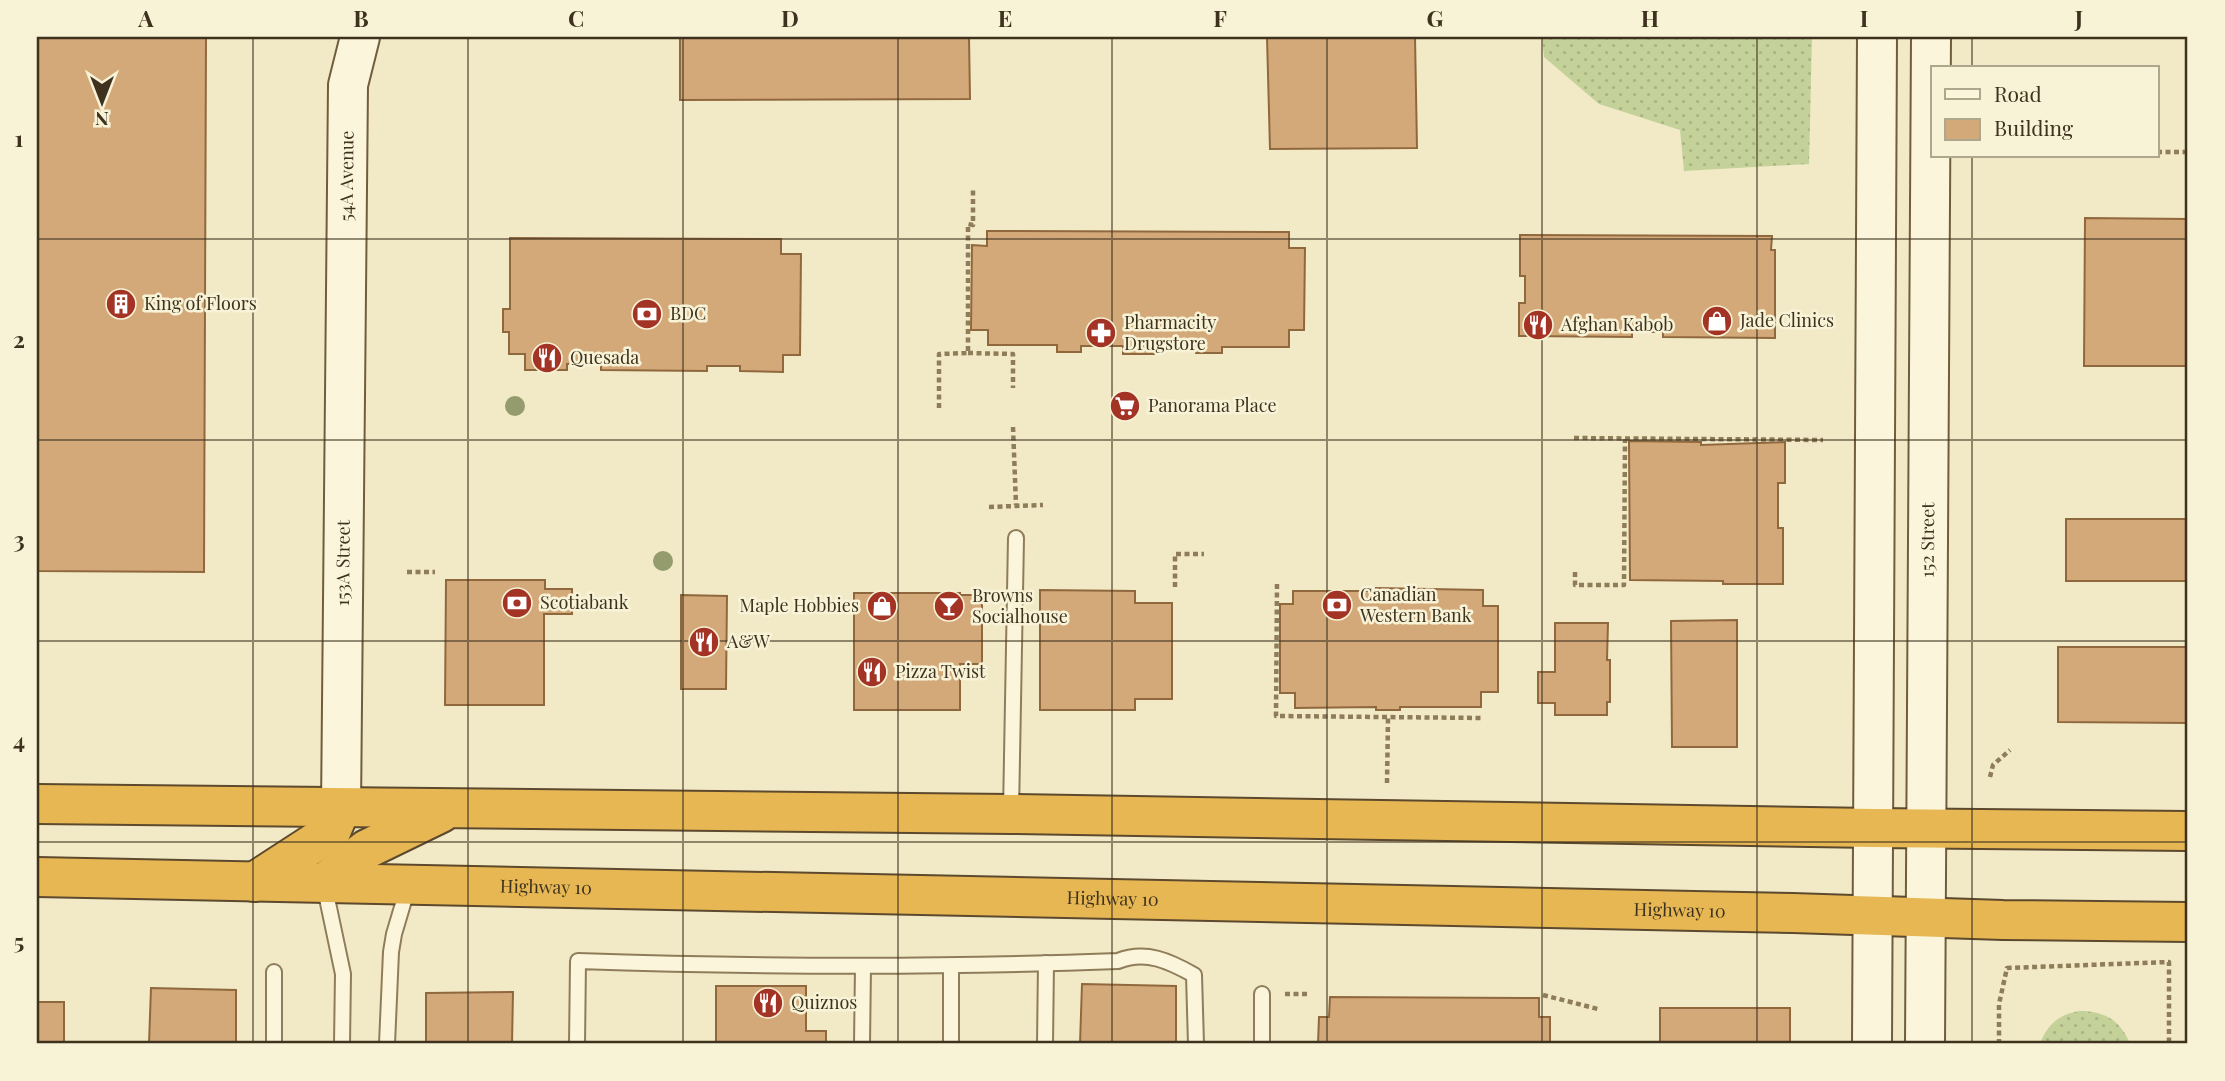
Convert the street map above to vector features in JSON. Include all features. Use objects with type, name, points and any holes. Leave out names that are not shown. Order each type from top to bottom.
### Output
[{"type":"highway","points":[[37,804],[1011,814],[2188,831]]},
{"type":"highway","points":[[254,882],[331,832],[341,807]]},
{"type":"highway","points":[[324,883],[367,849],[451,809]]},
{"type":"highway","name":"Highway 10","points":[[37,877],[2188,922]]},
{"type":"main road","name":"54A Avenue","points":[[345,318],[348,85],[360,37]]},
{"type":"main road","points":[[1872,1044],[1877,37]]},
{"type":"main road","name":"152 Street","points":[[1925,1044],[1931,37]]},
{"type":"main road","name":"153A Street","points":[[341,807],[345,318]]},
{"type":"lane","points":[[1011,814],[1016,538]]},
{"type":"lane","points":[[324,883],[343,974],[342,1044]]},
{"type":"lane","points":[[387,1044],[392,943],[409,884]]},
{"type":"lane","points":[[577,1044],[578,961],[863,967],[1046,964],[1118,961],[1127,957],[1164,959],[1194,975],[1196,1044]]},
{"type":"lane","points":[[1045,1044],[1046,964]]},
{"type":"lane","points":[[951,966],[951,1044]]},
{"type":"lane","points":[[862,1044],[863,967]]},
{"type":"lane","points":[[274,972],[274,1044]]},
{"type":"lane","points":[[1262,994],[1262,1044]]},
{"type":"path","points":[[2158,152],[2188,152]]},
{"type":"path","points":[[968,353],[968,224],[973,225],[973,188]]},
{"type":"path","points":[[939,408],[939,354],[1013,354],[1013,388]]},
{"type":"path","points":[[1013,427],[1016,505]]},
{"type":"path","points":[[1574,438],[1823,440]]},
{"type":"path","points":[[1575,572],[1575,585],[1624,585],[1625,439]]},
{"type":"path","points":[[989,507],[1043,505]]},
{"type":"path","points":[[1175,587],[1175,554],[1204,554]]},
{"type":"path","points":[[407,572],[435,572]]},
{"type":"path","points":[[1277,584],[1276,716],[1481,718]]},
{"type":"path","points":[[1387,783],[1388,718]]},
{"type":"path","points":[[1990,777],[1993,765],[2010,750]]},
{"type":"path","points":[[1999,1044],[1999,1004],[2007,968],[2169,962],[2169,1044]]},
{"type":"path","points":[[1543,995],[1598,1009]]},
{"type":"green space","points":[[1542,37],[1812,37],[1809,164],[1684,171],[1680,130],[1599,104],[1544,57]]},
{"type":"green space","points":[[2080,1011],[2097,1013],[2111,1019],[2122,1029],[2130,1044],[2040,1044],[2055,1021],[2066,1014]]},
{"type":"building","name":"King of Floors","points":[[37,37],[206,37],[204,572],[37,571]]},
{"type":"building","points":[[680,37],[969,37],[970,99],[680,100]]},
{"type":"building","points":[[1267,37],[1415,37],[1417,148],[1270,149]]},
{"type":"building","points":[[2085,218],[2188,219],[2188,366],[2084,366]]},
{"type":"building","points":[[987,231],[1289,232],[1289,248],[1305,248],[1304,330],[1289,330],[1289,347],[1222,347],[1222,353],[1196,353],[1196,345],[1154,345],[1154,354],[1123,354],[1123,346],[1081,346],[1081,352],[1057,352],[1057,345],[988,345],[988,330],[971,330],[972,245],[987,246]]},
{"type":"building","points":[[1520,235],[1772,236],[1771,250],[1775,250],[1775,338],[1663,337],[1663,332],[1632,332],[1632,337],[1519,336],[1519,303],[1525,303],[1525,276],[1520,276]]},
{"type":"building","points":[[510,238],[781,239],[781,254],[801,254],[800,355],[783,355],[783,372],[740,371],[740,366],[707,366],[707,371],[601,370],[601,364],[567,364],[567,370],[525,370],[525,354],[509,354],[509,332],[503,332],[503,309],[510,309]]},
{"type":"building","points":[[1629,441],[1701,442],[1701,445],[1785,442],[1785,483],[1778,483],[1778,528],[1783,528],[1783,584],[1630,580]]},
{"type":"building","points":[[2066,519],[2188,519],[2188,581],[2066,581]]},
{"type":"building","points":[[446,580],[545,580],[545,589],[572,589],[572,614],[544,614],[544,705],[445,705]]},
{"type":"building","points":[[1376,588],[1483,590],[1483,606],[1498,606],[1498,692],[1481,692],[1481,707],[1400,707],[1400,710],[1376,710],[1376,707],[1295,708],[1295,693],[1280,693],[1280,604],[1293,604],[1293,591],[1376,591]]},
{"type":"building","points":[[1040,590],[1135,591],[1135,603],[1172,603],[1172,699],[1135,699],[1135,710],[1040,710]]},
{"type":"building","points":[[854,593],[982,595],[982,664],[960,664],[960,710],[854,710]]},
{"type":"building","name":"A&W","points":[[681,595],[727,596],[726,689],[681,689]]},
{"type":"building","points":[[1737,620],[1737,747],[1672,747],[1671,621]]},
{"type":"building","points":[[1555,623],[1608,623],[1610,702],[1607,702],[1607,715],[1555,715],[1555,703],[1538,703],[1538,672],[1555,672]]},
{"type":"building","points":[[2058,647],[2188,647],[2188,723],[2058,722]]},
{"type":"building","points":[[1082,984],[1176,986],[1176,1044],[1080,1044]]},
{"type":"building","points":[[716,986],[806,986],[806,1031],[826,1031],[826,1044],[716,1044]]},
{"type":"building","points":[[151,988],[236,990],[236,1044],[149,1044]]},
{"type":"building","points":[[513,992],[512,1044],[426,1044],[426,993]]},
{"type":"building","points":[[1330,997],[1539,998],[1539,1017],[1550,1017],[1550,1044],[1318,1044],[1319,1017],[1329,1017]]},
{"type":"building","points":[[37,1002],[64,1002],[64,1044],[37,1044]]},
{"type":"building","points":[[1660,1008],[1790,1008],[1790,1044],[1660,1044]]},
{"type":"place","name":"King of Floors","points":[[121,304]]},
{"type":"place","name":"BDC","points":[[647,314]]},
{"type":"place","name":"Jade Clinics","points":[[1717,321]]},
{"type":"place","name":"Afghan Kabob","points":[[1538,325]]},
{"type":"place","name":"Pharmacity Drugstore","points":[[1101,333]]},
{"type":"place","name":"Quesada","points":[[547,358]]},
{"type":"place","name":"Panorama Place","points":[[1125,406]]},
{"type":"place","name":"Scotiabank","points":[[517,603]]},
{"type":"place","name":"Canadian Western Bank","points":[[1337,605]]},
{"type":"place","name":"Maple Hobbies","points":[[882,606]]},
{"type":"place","name":"Browns Socialhouse","points":[[949,606]]},
{"type":"place","name":"A&W","points":[[704,642]]},
{"type":"place","name":"Pizza Twist","points":[[872,672]]},
{"type":"place","name":"Quiznos","points":[[768,1003]]}]
